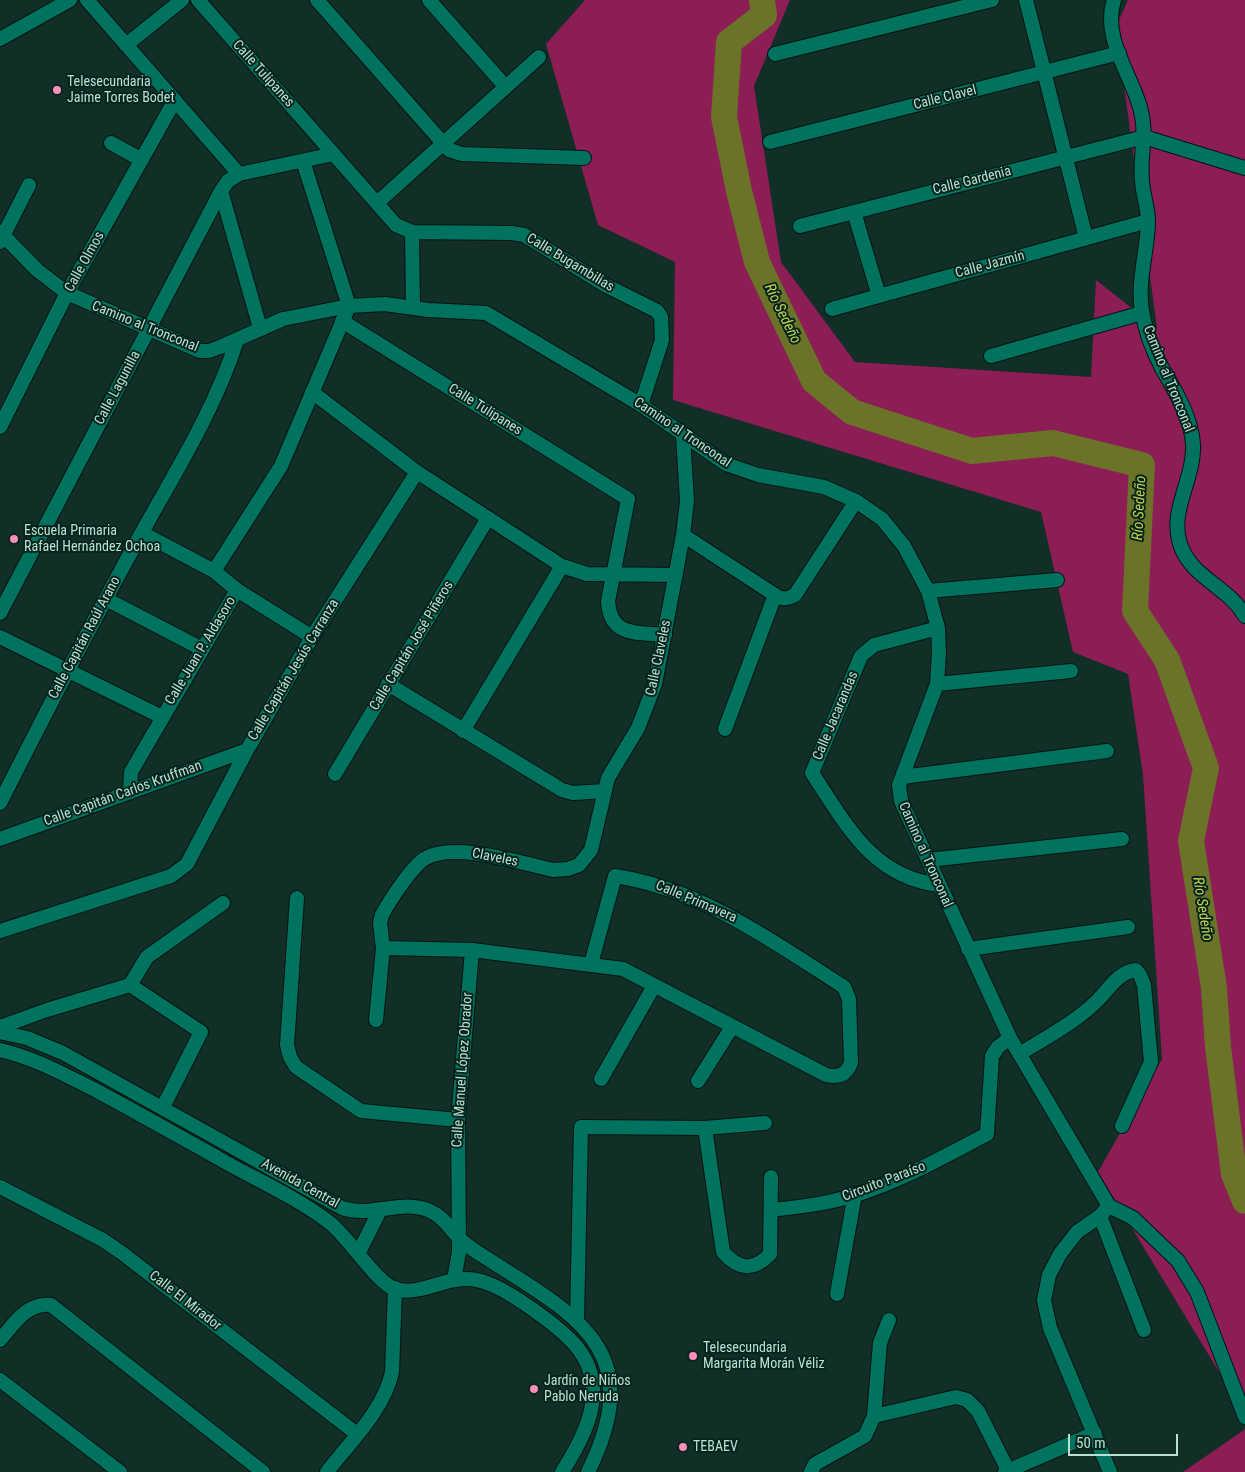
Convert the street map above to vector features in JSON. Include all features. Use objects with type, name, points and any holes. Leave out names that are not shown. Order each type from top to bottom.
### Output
[{"type":"street","points":[[0,39],[70,0]]},
{"type":"street","points":[[87,0],[239,174],[334,154]]},
{"type":"street","points":[[126,45],[182,0]]},
{"type":"street","name":"Calle Tulipanes","points":[[198,0],[396,225],[412,232]]},
{"type":"street","points":[[317,0],[442,143],[455,153],[584,158]]},
{"type":"street","points":[[429,0],[505,86]]},
{"type":"street","points":[[775,54],[992,0]]},
{"type":"street","points":[[1026,0],[1086,238]]},
{"type":"street","name":"Camino al Tronconal","points":[[1114,0],[1110,20],[1119,53],[1140,107],[1144,137],[1141,177],[1148,222],[1140,291],[1142,313],[1155,353],[1188,421],[1193,443],[1192,464],[1179,510],[1177,528],[1180,544],[1187,560],[1200,574],[1232,599],[1245,616]]},
{"type":"street","name":"Calle Clavel","points":[[770,142],[1119,53]]},
{"type":"street","points":[[377,203],[539,57]]},
{"type":"street","name":"Calle Olmos","points":[[0,427],[67,293],[174,100]]},
{"type":"street","points":[[1144,137],[1245,168]]},
{"type":"street","name":"Calle Gardenia","points":[[800,226],[1144,137]]},
{"type":"street","points":[[111,143],[142,160]]},
{"type":"street","points":[[214,571],[281,466],[348,306],[303,161]]},
{"type":"street","name":"Calle Lagunilla","points":[[0,613],[220,191],[228,181],[239,174]]},
{"type":"street","points":[[1,236],[29,185]]},
{"type":"street","points":[[220,191],[260,328]]},
{"type":"street","points":[[854,212],[879,296]]},
{"type":"street","name":"Calle Jazmín","points":[[832,309],[1148,222]]},
{"type":"street","points":[[412,232],[413,307]]},
{"type":"street","name":"Calle Bugambilias","points":[[412,232],[512,232],[524,235],[605,285],[657,310],[662,317],[662,340],[641,405]]},
{"type":"street","name":"Camino al Tronconal","points":[[1,236],[37,270],[67,293],[200,351],[210,351],[283,319],[348,306],[385,304],[486,313],[641,405],[726,464],[740,470],[824,487],[856,501],[882,519],[894,531],[928,591],[938,628],[937,684],[902,777],[898,794],[1010,1038],[1104,1211],[1144,1330]]},
{"type":"street","points":[[991,356],[1142,313]]},
{"type":"street","name":"Calle Tulipanes","points":[[342,321],[628,499],[613,573]]},
{"type":"street","name":"Calle Capitán Raúl Arano","points":[[0,803],[67,671],[186,456],[224,376],[237,340]]},
{"type":"street","points":[[312,392],[416,472],[562,566],[586,574],[676,575]]},
{"type":"street","name":"Calle Claveles","points":[[579,865],[591,850],[605,791],[614,766],[638,728],[656,684],[684,535],[687,501],[683,435]]},
{"type":"street","name":"Calle Capitán Jesús Carranza","points":[[0,931],[122,893],[180,871],[187,864],[247,750],[312,637],[416,472]]},
{"type":"street","points":[[684,535],[782,597],[795,595],[856,501]]},
{"type":"street","name":"Calle Capitán José Piñeros","points":[[335,774],[488,518]]},
{"type":"street","name":"Calle Juan P. Aldasoro","points":[[130,791],[131,772],[238,590],[214,571],[142,533]]},
{"type":"street","points":[[463,731],[562,566]]},
{"type":"street","points":[[613,573],[608,601],[612,620],[627,632],[664,635]]},
{"type":"street","points":[[928,591],[1057,580]]},
{"type":"street","points":[[238,590],[312,637]]},
{"type":"street","points":[[725,729],[782,597]]},
{"type":"street","points":[[106,599],[202,649]]},
{"type":"street","name":"Calle Jacarandas","points":[[938,628],[874,645],[866,649],[861,656],[812,773],[853,834],[870,854],[886,867],[904,877],[939,885]]},
{"type":"street","points":[[0,637],[162,717]]},
{"type":"street","points":[[937,684],[1071,671]]},
{"type":"street","points":[[388,684],[562,790],[573,793],[605,791]]},
{"type":"street","name":"Calle Capitán Carlos Kruffman","points":[[0,839],[247,750]]},
{"type":"street","points":[[902,777],[1107,751]]},
{"type":"street","points":[[928,860],[1122,839]]},
{"type":"street","name":"Claveles","points":[[376,1020],[383,948],[380,923],[382,915],[420,863],[426,858],[436,855],[468,852],[553,870],[568,869],[579,865]]},
{"type":"street","name":"Calle Primavera","points":[[591,964],[615,876],[656,884],[736,918],[844,987],[850,998],[851,1063],[848,1071],[842,1075],[835,1077],[826,1075],[732,1027]]},
{"type":"street","points":[[297,898],[287,1045],[290,1057],[296,1067],[360,1111],[458,1120]]},
{"type":"street","points":[[0,1027],[55,1007],[130,985],[146,957],[223,904]]},
{"type":"street","points":[[968,948],[1128,927]]},
{"type":"street","points":[[383,948],[472,950],[623,968],[732,1027],[698,1081]]},
{"type":"street","name":"Calle Manuel López Obrador","points":[[454,1280],[458,1264],[459,1238],[458,1120],[472,950]]},
{"type":"street","points":[[1019,1054],[1065,1026],[1096,1002],[1122,974],[1136,970],[1144,985],[1151,1062],[1122,1126]]},
{"type":"street","points":[[130,985],[200,1032],[163,1107]]},
{"type":"street","points":[[601,1079],[654,986]]},
{"type":"street","name":"Avenida Central","points":[[0,1032],[45,1044],[163,1107],[342,1208],[365,1212],[421,1208],[436,1214],[447,1222],[459,1238],[559,1305],[578,1321],[595,1340],[605,1358],[611,1402],[599,1450],[588,1472]]},
{"type":"street","name":"Circuito Paraíso","points":[[771,1210],[830,1202],[856,1194],[913,1172],[987,1134],[992,1056],[998,1047],[1010,1038]]},
{"type":"street","name":"Avenida Central","points":[[0,1050],[20,1055],[52,1068],[142,1115],[314,1213],[330,1223],[359,1252],[382,1280],[395,1288]]},
{"type":"street","points":[[578,1321],[581,1127],[705,1128],[765,1123]]},
{"type":"street","points":[[705,1128],[723,1252],[732,1262],[746,1267],[762,1263],[770,1254],[771,1178]]},
{"type":"street","name":"Calle El Mirador","points":[[0,1186],[103,1240],[122,1253],[357,1434]]},
{"type":"street","points":[[837,1294],[856,1194]]},
{"type":"street","points":[[359,1252],[380,1210]]},
{"type":"street","points":[[1110,1472],[1050,1328],[1044,1300],[1049,1275],[1060,1254],[1077,1232],[1104,1211],[1133,1218],[1178,1261],[1197,1292],[1245,1417]]},
{"type":"street","points":[[327,1472],[357,1434],[389,1386],[392,1372],[395,1288],[422,1289],[454,1280],[470,1279],[486,1282],[503,1290],[564,1333],[587,1362],[594,1397],[591,1414],[584,1434],[562,1472]]},
{"type":"street","points":[[0,1340],[24,1312],[34,1306],[52,1306],[263,1472]]},
{"type":"street","points":[[811,1472],[815,1464],[865,1436],[874,1416],[880,1343],[890,1320]]},
{"type":"street","points":[[0,1380],[120,1472]]},
{"type":"street","points":[[874,1416],[956,1397],[967,1400],[978,1411],[1008,1471],[1095,1433]]},
{"type":"shaded area","points":[[585,0],[790,0],[754,86],[781,262],[855,362],[1091,377],[1096,280],[1157,328],[1116,27],[1128,0],[1245,0],[1245,1415],[1098,1172],[1162,1059],[1143,775],[1128,674],[1073,652],[1041,512],[673,400],[675,262],[598,225],[546,44]]},
{"type":"shaded area","points":[[1245,1429],[1245,1472],[1183,1472],[1241,1432]]},
{"type":"waterway","name":"Río Sedeño","points":[[762,0],[764,15],[729,42],[724,117],[739,191],[757,262],[814,381],[852,412],[972,451],[1053,443],[1142,465],[1135,611],[1167,660],[1206,768],[1191,841],[1214,988],[1218,1047],[1234,1174],[1245,1201]]},
{"type":"place","name":"Telesecundaria Jaime Torres Bodet","points":[[57,90]]},
{"type":"place","name":"Escuela Primaria Rafael Hernández Ochoa","points":[[14,539]]},
{"type":"place","name":"Telesecundaria Margarita Morán Véliz","points":[[693,1356]]},
{"type":"place","name":"Jardín de Niños Pablo Neruda","points":[[534,1389]]},
{"type":"place","name":"TEBAEV","points":[[683,1447]]}]
